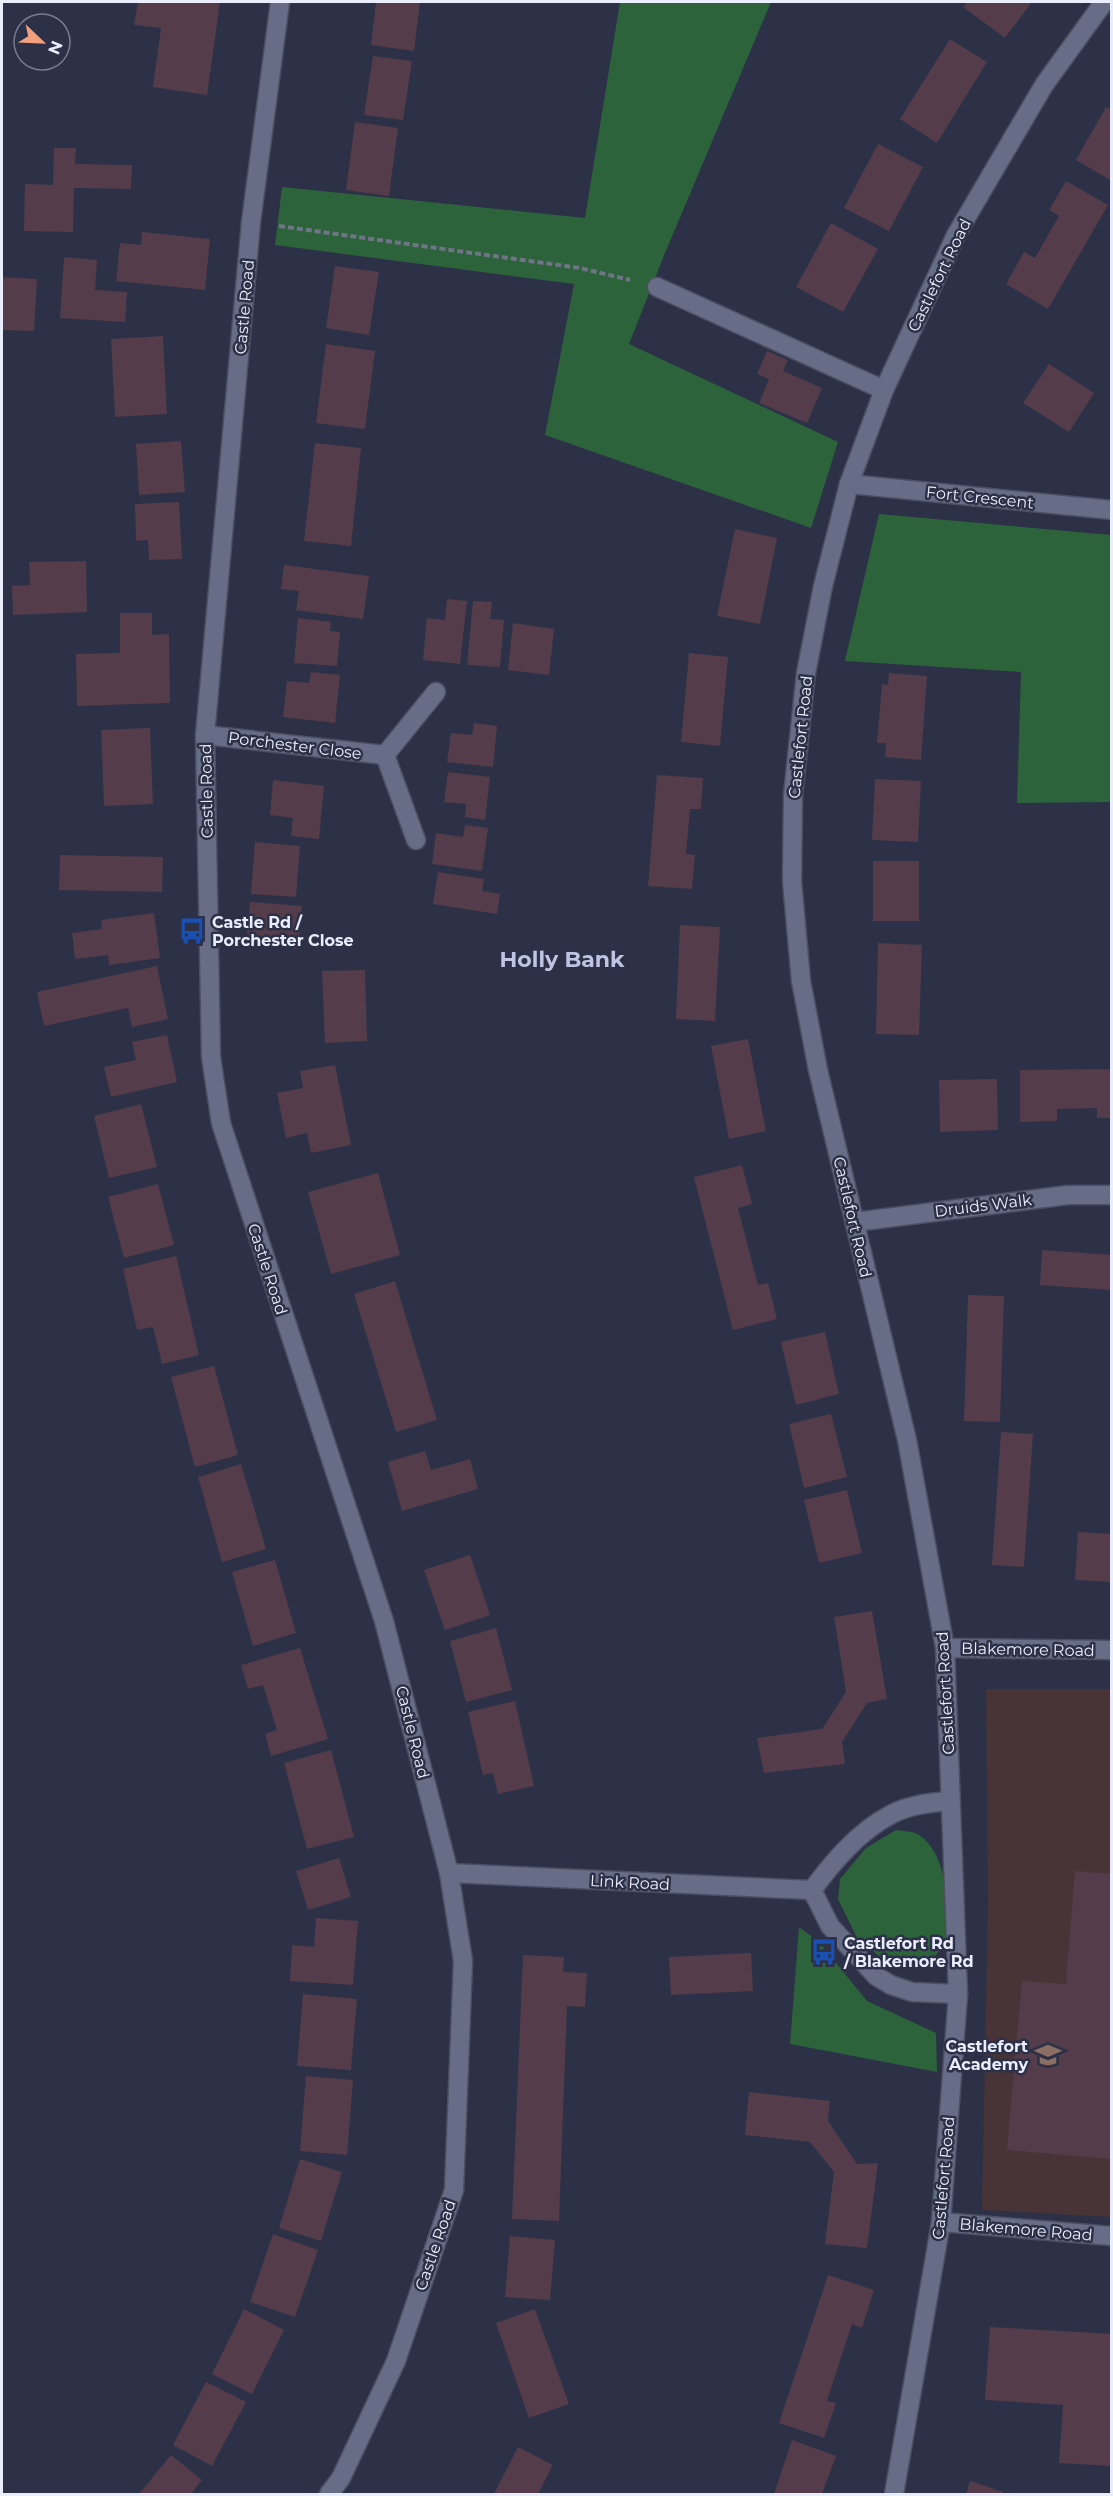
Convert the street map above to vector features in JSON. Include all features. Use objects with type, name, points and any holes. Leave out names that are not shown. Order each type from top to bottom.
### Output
[{"type":"street","name":"Castle Road","points":[[280,2],[251,222],[205,735],[211,1057],[221,1123],[384,1621],[449,1873],[463,1961],[454,2190],[396,2361],[341,2478],[329,2494]]},
{"type":"street","name":"Castlefort Road","points":[[894,2494],[941,2222],[958,1994],[945,1648],[907,1440],[818,1070],[801,981],[792,881],[793,795],[806,673],[823,586],[849,484],[884,390],[956,235],[1044,85],[1104,2]]},
{"type":"street","points":[[657,287],[884,390]]},
{"type":"street","name":"Fort Crescent","points":[[849,484],[1112,510]]},
{"type":"street","name":"Porchester Close","points":[[385,755],[436,692]]},
{"type":"street","name":"Porchester Close","points":[[205,735],[385,755]]},
{"type":"street","name":"Porchester Close","points":[[385,755],[416,840]]},
{"type":"street","name":"Druids Walk","points":[[855,1222],[1068,1195],[1112,1195]]},
{"type":"street","name":"Blakemore Road","points":[[945,1648],[1112,1650]]},
{"type":"street","points":[[949,1801],[918,1805],[890,1815],[838,1857],[812,1890],[830,1926],[876,1976],[891,1986],[912,1992],[958,1994]]},
{"type":"street","name":"Link Road","points":[[449,1873],[812,1890]]},
{"type":"street","name":"Blakemore Road","points":[[941,2222],[1112,2236]]},
{"type":"path","points":[[251,222],[580,268],[657,287]]},
{"type":"shaded area","name":"Castlefort Academy","points":[[986,1689],[1111,1689],[1111,2217],[982,2210],[988,1901]]},
{"type":"green space","points":[[620,2],[771,2],[629,344],[838,442],[811,528],[545,435],[574,284],[275,245],[282,187],[585,218]]},
{"type":"green space","points":[[879,514],[1111,535],[1111,802],[1017,803],[1021,672],[845,661]]},
{"type":"green space","points":[[896,1830],[917,1834],[929,1844],[942,1870],[947,1901],[946,1944],[928,1963],[906,1968],[884,1960],[857,1938],[838,1899],[840,1879],[866,1848]]},
{"type":"green space","points":[[799,1927],[819,1942],[867,2001],[936,2033],[937,2072],[790,2044]]},
{"type":"building","points":[[138,2],[220,2],[207,95],[153,87],[161,28],[134,25]]},
{"type":"building","points":[[376,2],[420,2],[414,51],[371,45]]},
{"type":"building","points":[[967,2],[1032,2],[1005,38],[963,7]]},
{"type":"building","points":[[950,39],[987,62],[937,143],[900,119]]},
{"type":"building","points":[[373,56],[412,61],[403,120],[364,115]]},
{"type":"building","points":[[1106,107],[1112,110],[1112,181],[1076,160]]},
{"type":"building","points":[[355,122],[398,128],[389,196],[346,190]]},
{"type":"building","points":[[878,144],[923,167],[889,231],[844,208]]},
{"type":"building","points":[[54,148],[76,148],[75,164],[132,165],[131,189],[74,188],[73,232],[24,231],[25,184],[53,185]]},
{"type":"building","points":[[1066,181],[1108,205],[1048,309],[1006,284],[1024,252],[1035,258],[1059,216],[1049,210]]},
{"type":"building","points":[[831,223],[878,249],[843,312],[796,287]]},
{"type":"building","points":[[142,232],[210,239],[205,290],[116,281],[120,243],[141,245]]},
{"type":"building","points":[[64,257],[97,260],[95,290],[127,292],[125,322],[60,318]]},
{"type":"building","points":[[335,266],[379,272],[369,335],[326,328]]},
{"type":"building","points":[[2,277],[37,279],[34,331],[2,330]]},
{"type":"building","points":[[163,336],[167,414],[115,417],[111,339]]},
{"type":"building","points":[[326,344],[375,351],[365,429],[316,423]]},
{"type":"building","points":[[767,351],[788,360],[783,371],[822,388],[807,423],[759,403],[769,379],[757,374]]},
{"type":"building","points":[[1049,364],[1094,393],[1069,432],[1023,403]]},
{"type":"building","points":[[181,441],[185,492],[139,495],[136,444]]},
{"type":"building","points":[[315,443],[361,448],[351,546],[304,541]]},
{"type":"building","points":[[179,502],[182,559],[149,560],[148,540],[136,541],[135,504]]},
{"type":"building","points":[[735,529],[777,538],[760,624],[717,616]]},
{"type":"building","points":[[86,561],[87,612],[13,615],[12,586],[30,585],[29,562]]},
{"type":"building","points":[[284,565],[369,576],[363,619],[296,610],[299,591],[281,589]]},
{"type":"building","points":[[447,599],[467,601],[460,664],[423,660],[427,618],[445,620]]},
{"type":"building","points":[[473,601],[492,602],[490,619],[504,620],[500,667],[467,665]]},
{"type":"building","points":[[120,613],[152,613],[152,635],[169,634],[170,703],[77,706],[76,654],[120,653]]},
{"type":"building","points":[[298,618],[331,622],[330,631],[340,632],[337,666],[294,663]]},
{"type":"building","points":[[513,623],[554,629],[549,675],[508,670]]},
{"type":"building","points":[[689,653],[728,657],[720,746],[681,742]]},
{"type":"building","points":[[311,672],[340,675],[335,723],[283,717],[287,681],[309,683]]},
{"type":"building","points":[[889,673],[927,676],[921,760],[885,757],[886,743],[877,743],[882,684],[888,685]]},
{"type":"building","points":[[474,723],[497,726],[493,767],[447,762],[451,733],[472,735]]},
{"type":"building","points":[[150,728],[153,804],[104,806],[101,730]]},
{"type":"building","points":[[448,772],[490,777],[485,820],[465,817],[466,804],[444,802]]},
{"type":"building","points":[[657,775],[703,778],[701,809],[690,809],[686,854],[695,855],[692,889],[648,886]]},
{"type":"building","points":[[875,779],[921,781],[918,842],[872,840]]},
{"type":"building","points":[[273,780],[324,786],[319,839],[291,836],[293,818],[270,815]]},
{"type":"building","points":[[465,825],[488,828],[482,871],[432,864],[436,833],[463,837]]},
{"type":"building","points":[[255,842],[300,846],[296,897],[251,894]]},
{"type":"building","points":[[60,855],[163,857],[162,892],[59,890]]},
{"type":"building","points":[[873,861],[919,861],[919,921],[873,921]]},
{"type":"building","points":[[438,872],[484,879],[482,891],[500,894],[497,914],[433,904]]},
{"type":"building","points":[[250,902],[302,906],[298,949],[246,944]]},
{"type":"building","points":[[154,913],[160,958],[109,965],[108,955],[75,959],[72,933],[102,929],[101,920]]},
{"type":"building","points":[[680,925],[720,927],[715,1021],[676,1019]]},
{"type":"building","points":[[878,943],[922,945],[919,1035],[876,1034]]},
{"type":"building","points":[[157,966],[168,1019],[132,1027],[128,1008],[44,1026],[37,992]]},
{"type":"building","points":[[365,970],[367,1041],[325,1043],[322,971]]},
{"type":"building","points":[[167,1035],[177,1082],[111,1097],[104,1067],[136,1060],[132,1042]]},
{"type":"building","points":[[748,1039],[766,1131],[729,1139],[711,1046]]},
{"type":"building","points":[[335,1065],[351,1145],[311,1153],[307,1133],[286,1138],[277,1093],[303,1088],[300,1071]]},
{"type":"building","points":[[1112,1069],[1112,1118],[1097,1118],[1097,1108],[1057,1109],[1057,1121],[1020,1122],[1020,1070]]},
{"type":"building","points":[[997,1079],[998,1130],[940,1132],[939,1080]]},
{"type":"building","points":[[141,1104],[157,1167],[109,1178],[94,1116]]},
{"type":"building","points":[[742,1165],[752,1204],[738,1208],[758,1285],[768,1283],[777,1319],[733,1330],[694,1177]]},
{"type":"building","points":[[378,1173],[400,1255],[331,1274],[308,1192]]},
{"type":"building","points":[[158,1184],[174,1245],[124,1258],[108,1197]]},
{"type":"building","points":[[1042,1250],[1112,1255],[1112,1290],[1040,1285]]},
{"type":"building","points":[[176,1256],[199,1355],[162,1364],[153,1327],[137,1330],[123,1269]]},
{"type":"building","points":[[395,1281],[437,1420],[396,1432],[354,1294]]},
{"type":"building","points":[[968,1295],[1004,1296],[1000,1422],[964,1421]]},
{"type":"building","points":[[825,1332],[839,1394],[796,1405],[781,1342]]},
{"type":"building","points":[[214,1366],[238,1455],[195,1467],[171,1377]]},
{"type":"building","points":[[831,1414],[847,1477],[804,1488],[789,1424]]},
{"type":"building","points":[[1001,1432],[1033,1434],[1024,1567],[992,1565]]},
{"type":"building","points":[[425,1451],[431,1470],[470,1459],[478,1489],[402,1511],[388,1462]]},
{"type":"building","points":[[241,1464],[266,1549],[222,1562],[198,1477]]},
{"type":"building","points":[[847,1490],[862,1553],[819,1563],[804,1500]]},
{"type":"building","points":[[1078,1532],[1112,1534],[1112,1582],[1075,1580]]},
{"type":"building","points":[[470,1555],[490,1615],[445,1630],[424,1570]]},
{"type":"building","points":[[275,1560],[296,1633],[253,1646],[232,1572]]},
{"type":"building","points":[[872,1611],[887,1699],[867,1703],[842,1742],[845,1764],[764,1773],[757,1738],[822,1729],[846,1692],[834,1617]]},
{"type":"building","points":[[496,1628],[512,1690],[466,1702],[450,1641]]},
{"type":"building","points":[[300,1648],[328,1739],[271,1756],[265,1734],[277,1730],[263,1685],[248,1689],[241,1665]]},
{"type":"building","points":[[515,1701],[534,1786],[498,1794],[493,1773],[483,1775],[468,1712]]},
{"type":"building","points":[[331,1750],[354,1837],[307,1849],[284,1763]]},
{"type":"building","points":[[339,1858],[351,1897],[308,1910],[296,1871]]},
{"type":"building","points":[[1075,1871],[1112,1874],[1112,2159],[1007,2150],[1022,1981],[1066,1984]]},
{"type":"building","points":[[316,1918],[358,1921],[353,1985],[290,1981],[292,1945],[314,1947]]},
{"type":"building","points":[[751,1953],[753,1991],[671,1995],[669,1957]]},
{"type":"building","points":[[523,1955],[564,1957],[563,1972],[587,1973],[585,2007],[567,2006],[559,2221],[512,2219]]},
{"type":"building","points":[[303,1994],[357,1999],[351,2070],[297,2066]]},
{"type":"building","points":[[306,2076],[353,2080],[347,2155],[300,2151]]},
{"type":"building","points":[[749,2092],[830,2101],[828,2121],[857,2164],[878,2163],[867,2248],[825,2244],[834,2172],[810,2142],[745,2135]]},
{"type":"building","points":[[300,2159],[342,2172],[321,2241],[279,2228]]},
{"type":"building","points":[[273,2234],[318,2250],[295,2317],[250,2302]]},
{"type":"building","points":[[510,2236],[555,2240],[550,2300],[505,2297]]},
{"type":"building","points":[[828,2275],[874,2290],[862,2328],[852,2324],[827,2401],[836,2403],[824,2438],[779,2423]]},
{"type":"building","points":[[244,2309],[284,2330],[252,2394],[212,2374]]},
{"type":"building","points":[[535,2309],[569,2404],[529,2418],[496,2323]]},
{"type":"building","points":[[990,2327],[1112,2334],[1112,2466],[1059,2463],[1063,2405],[985,2400]]},
{"type":"building","points":[[206,2382],[246,2402],[212,2466],[173,2445]]},
{"type":"building","points":[[792,2440],[836,2456],[822,2494],[774,2494]]},
{"type":"building","points":[[518,2447],[553,2465],[538,2494],[494,2494]]},
{"type":"building","points":[[171,2455],[202,2480],[191,2494],[139,2494]]},
{"type":"building","points":[[970,2481],[1003,2492],[1002,2494],[966,2494]]},
{"type":"place","name":"Castle Rd / Porchester Close","points":[[192,931]]},
{"type":"place","name":"Castlefort Rd / Blakemore Rd","points":[[824,1952]]},
{"type":"place","name":"Castlefort Academy","points":[[1048,2055]]},
{"type":"district","name":"Holly Bank","points":[[562,959]]}]
